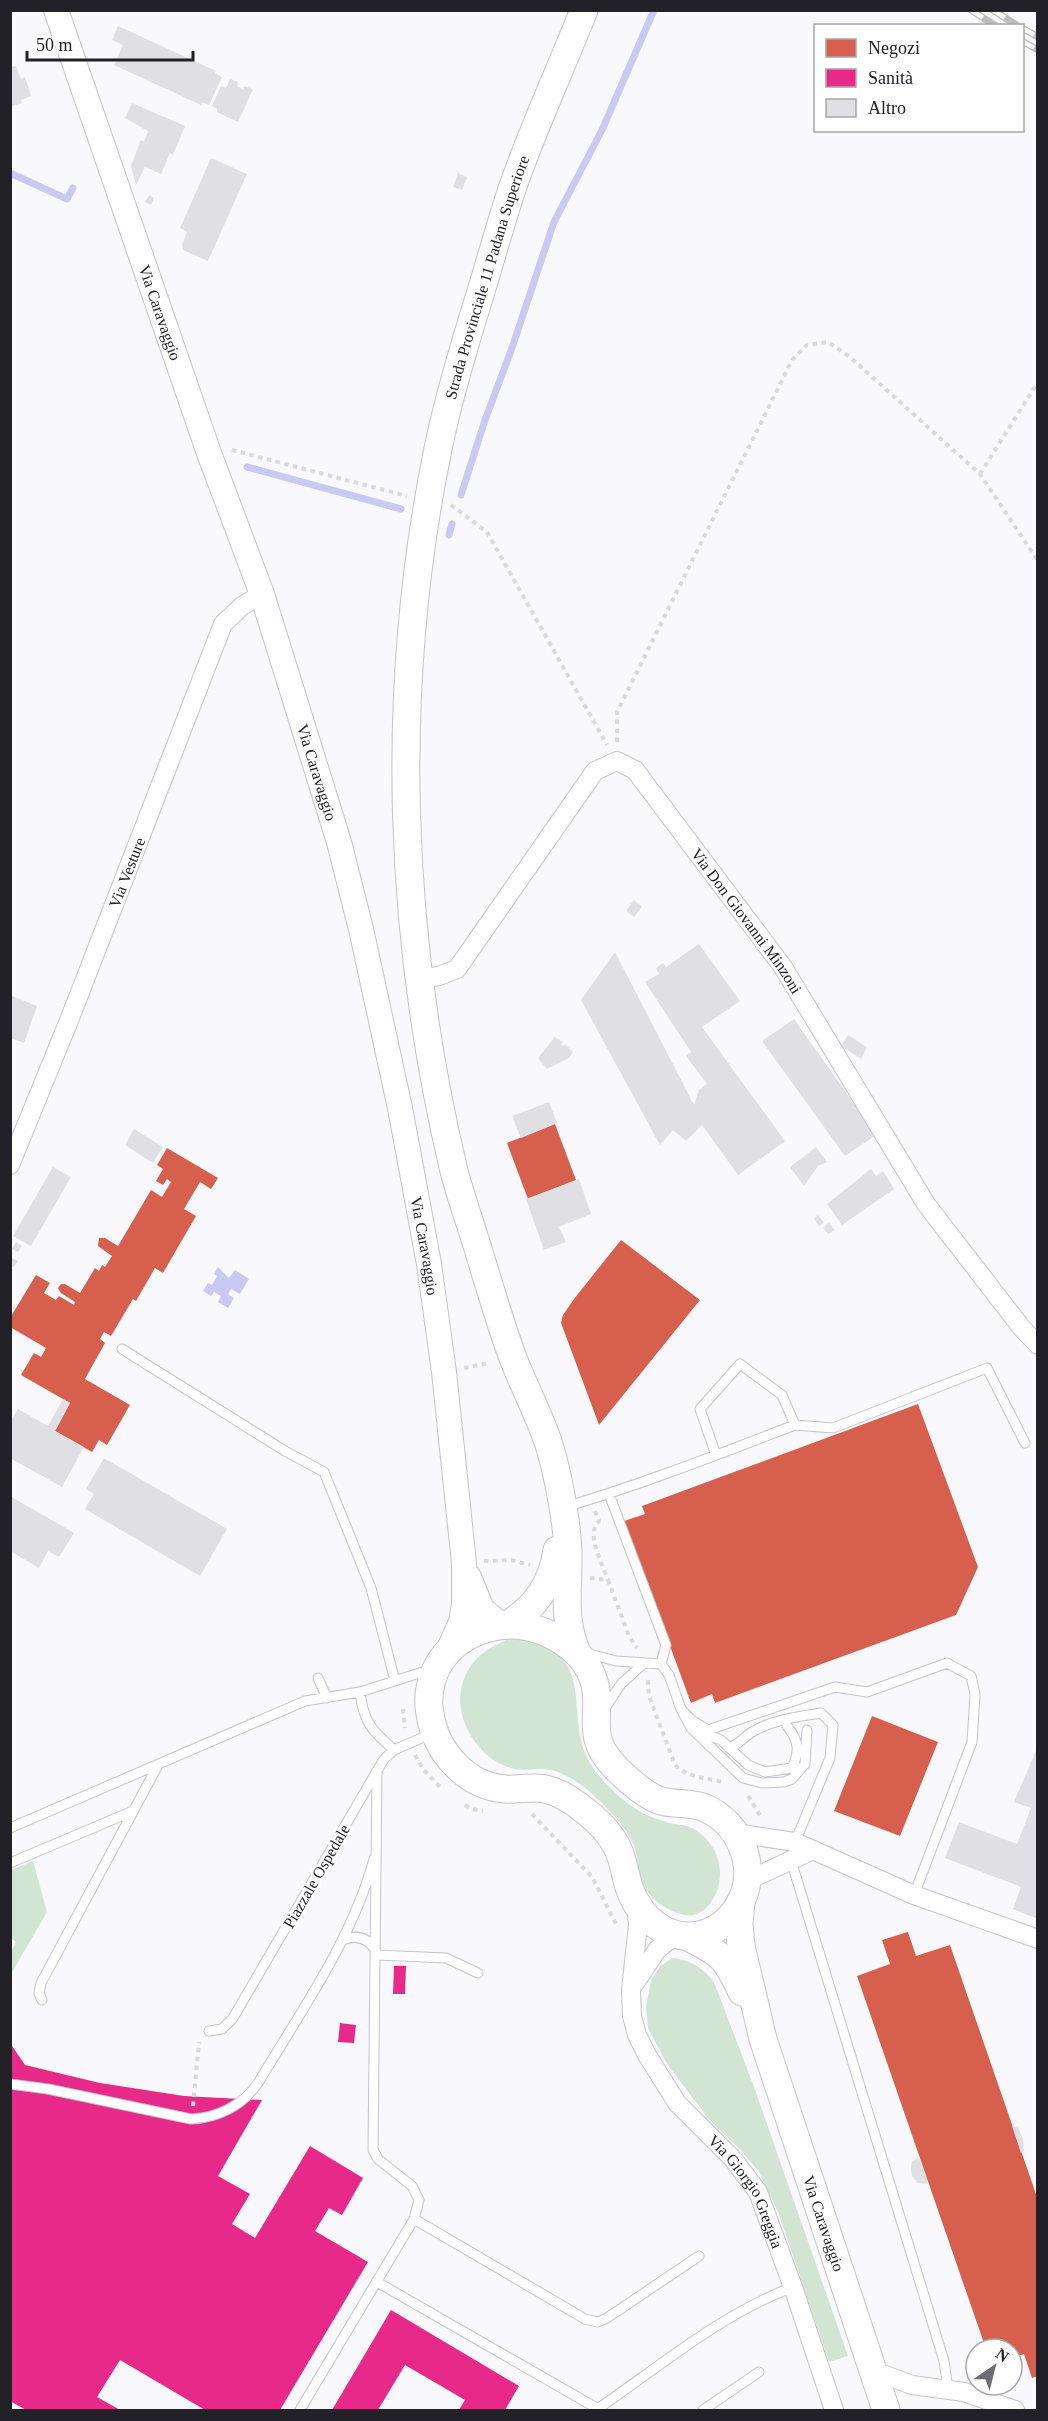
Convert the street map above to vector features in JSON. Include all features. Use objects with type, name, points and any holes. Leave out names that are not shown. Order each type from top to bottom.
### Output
[{"type":"main road","name":"Strada Provinciale 11 Padana Superiore","points":[[421,552],[437,453],[478,302],[512,189],[584,10]]},
{"type":"main road","name":"Via Caravaggio","points":[[421,552],[408,662],[405,774],[408,865],[418,979],[433,1068],[455,1174],[513,1358],[548,1440],[563,1510],[569,1559],[566,1615],[577,1653]]},
{"type":"main road","name":"Via Caravaggio","points":[[505,1626],[532,1606],[545,1590],[555,1566],[563,1510]]},
{"type":"main road","name":"Via Caravaggio","points":[[762,2038],[729,1965],[716,1952],[682,1936],[664,1931],[650,1922],[636,1903],[629,1888],[618,1847],[587,1812],[558,1794],[544,1789],[504,1789],[480,1782],[448,1759],[435,1732],[430,1715],[429,1698],[443,1659],[469,1634],[483,1629],[505,1626],[534,1627],[554,1636],[577,1653],[586,1664],[596,1691],[596,1734],[604,1753],[638,1788],[659,1801],[702,1807],[720,1816],[730,1825],[742,1842],[746,1858],[739,1923],[741,1946],[762,2038],[885,2408]]},
{"type":"main road","points":[[682,1936],[704,1934],[720,1926],[734,1914],[743,1893]]},
{"type":"street","name":"Via Caravaggio","points":[[56,10],[205,442],[262,594],[339,842],[361,929],[405,1130],[429,1264],[444,1372],[464,1563],[463,1612],[459,1629],[443,1659]]},
{"type":"street","name":"Via Vesture","points":[[10,1165],[70,1018],[223,624],[242,606],[262,594]]},
{"type":"street","points":[[418,979],[457,969],[595,771],[616,761]]},
{"type":"street","name":"Via Don Giovanni Minzoni","points":[[616,761],[635,770],[783,967],[926,1204],[1021,1327],[1038,1345]]},
{"type":"street","name":"Via Caravaggio","points":[[464,1563],[482,1609],[505,1626]]},
{"type":"street","name":"Via Caravaggio","points":[[730,1825],[742,1834],[792,1842],[914,1895],[1038,1939]]},
{"type":"street","points":[[743,1893],[755,1876],[791,1862],[813,1850]]},
{"type":"street","name":"Via Giorgio Greggia","points":[[636,1903],[638,1924],[631,1990],[632,2016],[647,2055],[677,2103],[733,2160],[758,2192],[834,2410]]},
{"type":"street","points":[[631,1990],[657,1950],[682,1936]]},
{"type":"street","points":[[872,2370],[912,2385],[964,2392],[1015,2410]]},
{"type":"street","points":[[885,2408],[912,2385]]},
{"type":"lane","points":[[122,1349],[285,1451],[324,1472],[370,1588],[395,1681]]},
{"type":"lane","points":[[716,1455],[700,1410],[740,1364],[783,1395],[795,1425]]},
{"type":"lane","points":[[563,1510],[795,1425],[833,1428],[987,1368],[1025,1443]]},
{"type":"lane","points":[[609,1494],[666,1645],[661,1664]]},
{"type":"lane","points":[[577,1653],[643,1664],[661,1664]]},
{"type":"lane","points":[[10,1828],[157,1767],[305,1701],[360,1692],[395,1681],[443,1659]]},
{"type":"lane","points":[[681,1708],[691,1720],[708,1730],[835,1687],[867,1692],[947,1663],[971,1676],[975,1694],[972,1742],[914,1895]]},
{"type":"lane","points":[[598,1739],[600,1722],[607,1704],[621,1684],[643,1664]]},
{"type":"lane","points":[[661,1664],[669,1675],[691,1728],[742,1778],[762,1783],[784,1782],[792,1779],[805,1764],[807,1730]]},
{"type":"lane","points":[[318,1678],[327,1698]]},
{"type":"lane","points":[[360,1692],[362,1714],[379,1738],[394,1750]]},
{"type":"lane","points":[[729,1748],[773,1722],[792,1717],[821,1713],[833,1725],[830,1758],[792,1842],[791,1862],[944,2361],[948,2389]]},
{"type":"lane","points":[[691,1728],[721,1740],[748,1765],[765,1772],[792,1768],[799,1747],[787,1726]]},
{"type":"lane","name":"Piazzale Ospedale","points":[[209,2031],[222,2029],[233,2018],[387,1755],[435,1732]]},
{"type":"lane","points":[[42,2000],[39,1993],[40,1983],[157,1767]]},
{"type":"lane","points":[[300,2410],[414,2219],[419,2200],[412,2186],[378,2159],[373,2150],[377,1771]]},
{"type":"lane","points":[[10,1863],[133,1811]]},
{"type":"lane","points":[[10,2084],[48,2089],[191,2119],[222,2112],[240,2102],[255,2087],[343,1940],[365,1889],[377,1845]]},
{"type":"lane","points":[[343,1940],[350,1937],[362,1938],[372,1944],[376,1953]]},
{"type":"lane","points":[[376,1953],[447,1958],[478,1973]]},
{"type":"lane","points":[[414,2219],[585,2319],[598,2322],[608,2318],[699,2256]]},
{"type":"lane","points":[[376,2282],[598,2410],[723,2322],[793,2287]]},
{"type":"lane","points":[[703,2410],[759,2372]]},
{"type":"path","points":[[616,761],[617,712],[792,360],[807,345],[828,342],[850,357],[980,474],[1038,561]]},
{"type":"path","points":[[980,474],[1038,382]]},
{"type":"path","points":[[230,450],[408,496]]},
{"type":"path","points":[[451,505],[487,532],[616,761]]},
{"type":"path","points":[[444,1372],[513,1358]]},
{"type":"path","points":[[591,1500],[599,1521],[593,1529],[594,1540],[608,1580]]},
{"type":"path","points":[[191,2119],[199,2040]]},
{"type":"green space","points":[[511,1638],[541,1645],[560,1656],[570,1671],[584,1749],[594,1769],[609,1787],[641,1812],[663,1821],[689,1827],[710,1843],[719,1863],[719,1884],[709,1905],[703,1910],[696,1914],[685,1915],[666,1908],[654,1899],[641,1879],[635,1848],[629,1835],[607,1808],[582,1785],[551,1770],[516,1769],[500,1764],[489,1757],[472,1738],[462,1714],[460,1702],[464,1680],[478,1657]]},
{"type":"green space","points":[[33,1861],[47,1912],[11,1974],[11,1952],[16,1942],[11,1938],[11,1870]]},
{"type":"green space","points":[[673,1958],[696,1966],[714,1982],[754,2087],[848,2356],[829,2362],[778,2212],[759,2172],[740,2149],[711,2122],[667,2064],[648,2028],[646,2007],[651,1981],[660,1966]]},
{"type":"water","points":[[218,1267],[229,1278],[235,1270],[249,1279],[240,1294],[231,1289],[228,1294],[234,1298],[228,1308],[218,1302],[221,1296],[214,1292],[211,1296],[203,1291],[208,1283],[212,1285],[217,1276],[214,1274]]},
{"type":"building: Negozi","points":[[555,1124],[576,1180],[528,1199],[507,1143]]},
{"type":"building: Negozi","points":[[167,1148],[218,1178],[211,1189],[200,1182],[184,1209],[196,1216],[163,1273],[155,1268],[136,1301],[133,1299],[111,1336],[104,1332],[100,1339],[105,1343],[85,1379],[130,1405],[107,1445],[99,1440],[92,1452],[55,1431],[70,1403],[21,1375],[34,1353],[41,1357],[46,1348],[10,1327],[10,1318],[36,1275],[50,1283],[44,1293],[56,1300],[59,1296],[74,1305],[75,1302],[61,1293],[58,1288],[61,1284],[65,1284],[80,1293],[95,1268],[99,1271],[102,1265],[105,1267],[112,1256],[98,1246],[99,1238],[105,1238],[118,1246],[151,1190],[162,1197],[171,1182],[167,1179],[163,1185],[156,1181],[163,1169],[157,1165]]},
{"type":"building: Negozi","points":[[621,1240],[700,1300],[599,1425],[561,1323],[563,1315],[574,1299]]},
{"type":"building: Negozi","points":[[918,1404],[978,1567],[956,1615],[715,1703],[712,1694],[691,1703],[624,1521],[645,1514],[642,1506]]},
{"type":"building: Negozi","points":[[872,1716],[938,1742],[900,1836],[834,1811]]},
{"type":"building: Negozi","points":[[908,1932],[916,1956],[950,1945],[1038,2200],[1038,2376],[1032,2378],[1024,2354],[1024,2337],[982,2337],[857,1976],[890,1964],[882,1940]]},
{"type":"building: Sanità","points":[[394,1966],[406,1966],[405,1994],[393,1994]]},
{"type":"building: Sanità","points":[[340,2023],[356,2025],[354,2043],[338,2042]]},
{"type":"building: Sanità","points":[[10,2043],[25,2065],[100,2083],[184,2096],[262,2100],[218,2176],[250,2194],[232,2224],[255,2238],[310,2146],[363,2178],[342,2215],[329,2208],[315,2231],[368,2262],[280,2410],[205,2410],[120,2360],[97,2397],[120,2410],[26,2410],[10,2401]]},
{"type":"building: Sanità","points":[[391,2310],[519,2386],[505,2410],[459,2410],[465,2400],[405,2365],[378,2410],[332,2410]]},
{"type":"building: Altro","points":[[118,26],[216,71],[215,73],[222,77],[209,105],[202,102],[201,105],[114,65],[123,45],[112,40]]},
{"type":"building: Altro","points":[[16,66],[21,79],[25,77],[31,96],[21,100],[22,103],[10,107],[10,67]]},
{"type":"building: Altro","points":[[230,79],[238,82],[237,86],[243,89],[244,86],[253,89],[238,122],[217,112],[217,109],[212,106],[221,86],[226,88]]},
{"type":"building: Altro","points":[[132,103],[185,126],[173,155],[170,153],[161,174],[145,167],[136,185],[131,166],[141,140],[144,142],[148,131],[125,118]]},
{"type":"building: Altro","points":[[211,158],[247,174],[208,261],[183,250],[182,245],[187,232],[180,228]]},
{"type":"building: Altro","points":[[458,173],[467,177],[462,190],[453,187]]},
{"type":"building: Altro","points":[[149,195],[154,198],[151,205],[145,202]]},
{"type":"building: Altro","points":[[634,900],[642,907],[634,917],[626,911]]},
{"type":"building: Altro","points":[[699,944],[740,1001],[702,1027],[785,1141],[738,1175],[702,1125],[686,1141],[673,1130],[660,1145],[581,1000],[615,952],[694,1105],[699,1090],[707,1084],[686,1056],[691,1052],[645,982],[659,974],[656,968],[663,963],[666,967]]},
{"type":"building: Altro","points":[[10,995],[37,1006],[24,1043],[10,1038]]},
{"type":"building: Altro","points":[[794,1019],[876,1135],[845,1156],[762,1041]]},
{"type":"building: Altro","points":[[848,1035],[867,1047],[861,1059],[841,1046]]},
{"type":"building: Altro","points":[[555,1037],[573,1052],[569,1058],[547,1069],[538,1058]]},
{"type":"building: Altro","points":[[549,1102],[557,1123],[521,1138],[512,1116]]},
{"type":"building: Altro","points":[[134,1129],[163,1147],[153,1163],[125,1145]]},
{"type":"building: Altro","points":[[816,1147],[827,1162],[818,1166],[804,1186],[790,1167]]},
{"type":"building: Altro","points":[[53,1167],[71,1177],[31,1246],[13,1236]]},
{"type":"building: Altro","points":[[871,1169],[876,1176],[883,1171],[894,1189],[842,1225],[827,1204]]},
{"type":"building: Altro","points":[[579,1179],[591,1214],[559,1227],[566,1242],[544,1250],[526,1199]]},
{"type":"building: Altro","points":[[818,1215],[824,1223],[819,1226],[814,1219]]},
{"type":"building: Altro","points":[[829,1223],[835,1230],[828,1234],[823,1228]]},
{"type":"building: Altro","points":[[16,1242],[22,1246],[18,1252],[12,1249]]},
{"type":"building: Altro","points":[[10,1257],[18,1261],[14,1267],[10,1266]]},
{"type":"building: Altro","points":[[63,1399],[70,1403],[55,1431],[84,1447],[62,1487],[10,1458],[10,1422],[18,1409],[48,1426]]},
{"type":"building: Altro","points":[[104,1458],[227,1529],[200,1576],[85,1509],[94,1494],[86,1489]]},
{"type":"building: Altro","points":[[10,1496],[74,1533],[59,1557],[48,1551],[39,1568],[10,1551]]},
{"type":"building: Altro","points":[[1038,1746],[1038,1919],[1013,1909],[1021,1887],[945,1858],[959,1822],[1017,1844],[1031,1808],[1014,1802]]},
{"type":"building: Altro","points":[[1012,2126],[1018,2128],[1023,2139],[1024,2150],[1021,2153]]},
{"type":"building: Altro","points":[[919,2158],[928,2184],[918,2183],[912,2176],[912,2161]]},
{"type":"waterway","points":[[461,495],[554,222],[602,130],[654,10]]},
{"type":"waterway","points":[[10,173],[67,199],[73,188]]},
{"type":"waterway","points":[[247,467],[401,509]]},
{"type":"waterway","points":[[449,535],[452,524]]},
{"type":"railway","points":[[971,10],[993,24]]},
{"type":"railway","points":[[993,10],[1015,24]]},
{"type":"railway","points":[[1024,29],[1038,37]]},
{"type":"railway","points":[[1024,42],[1038,50]]}]
